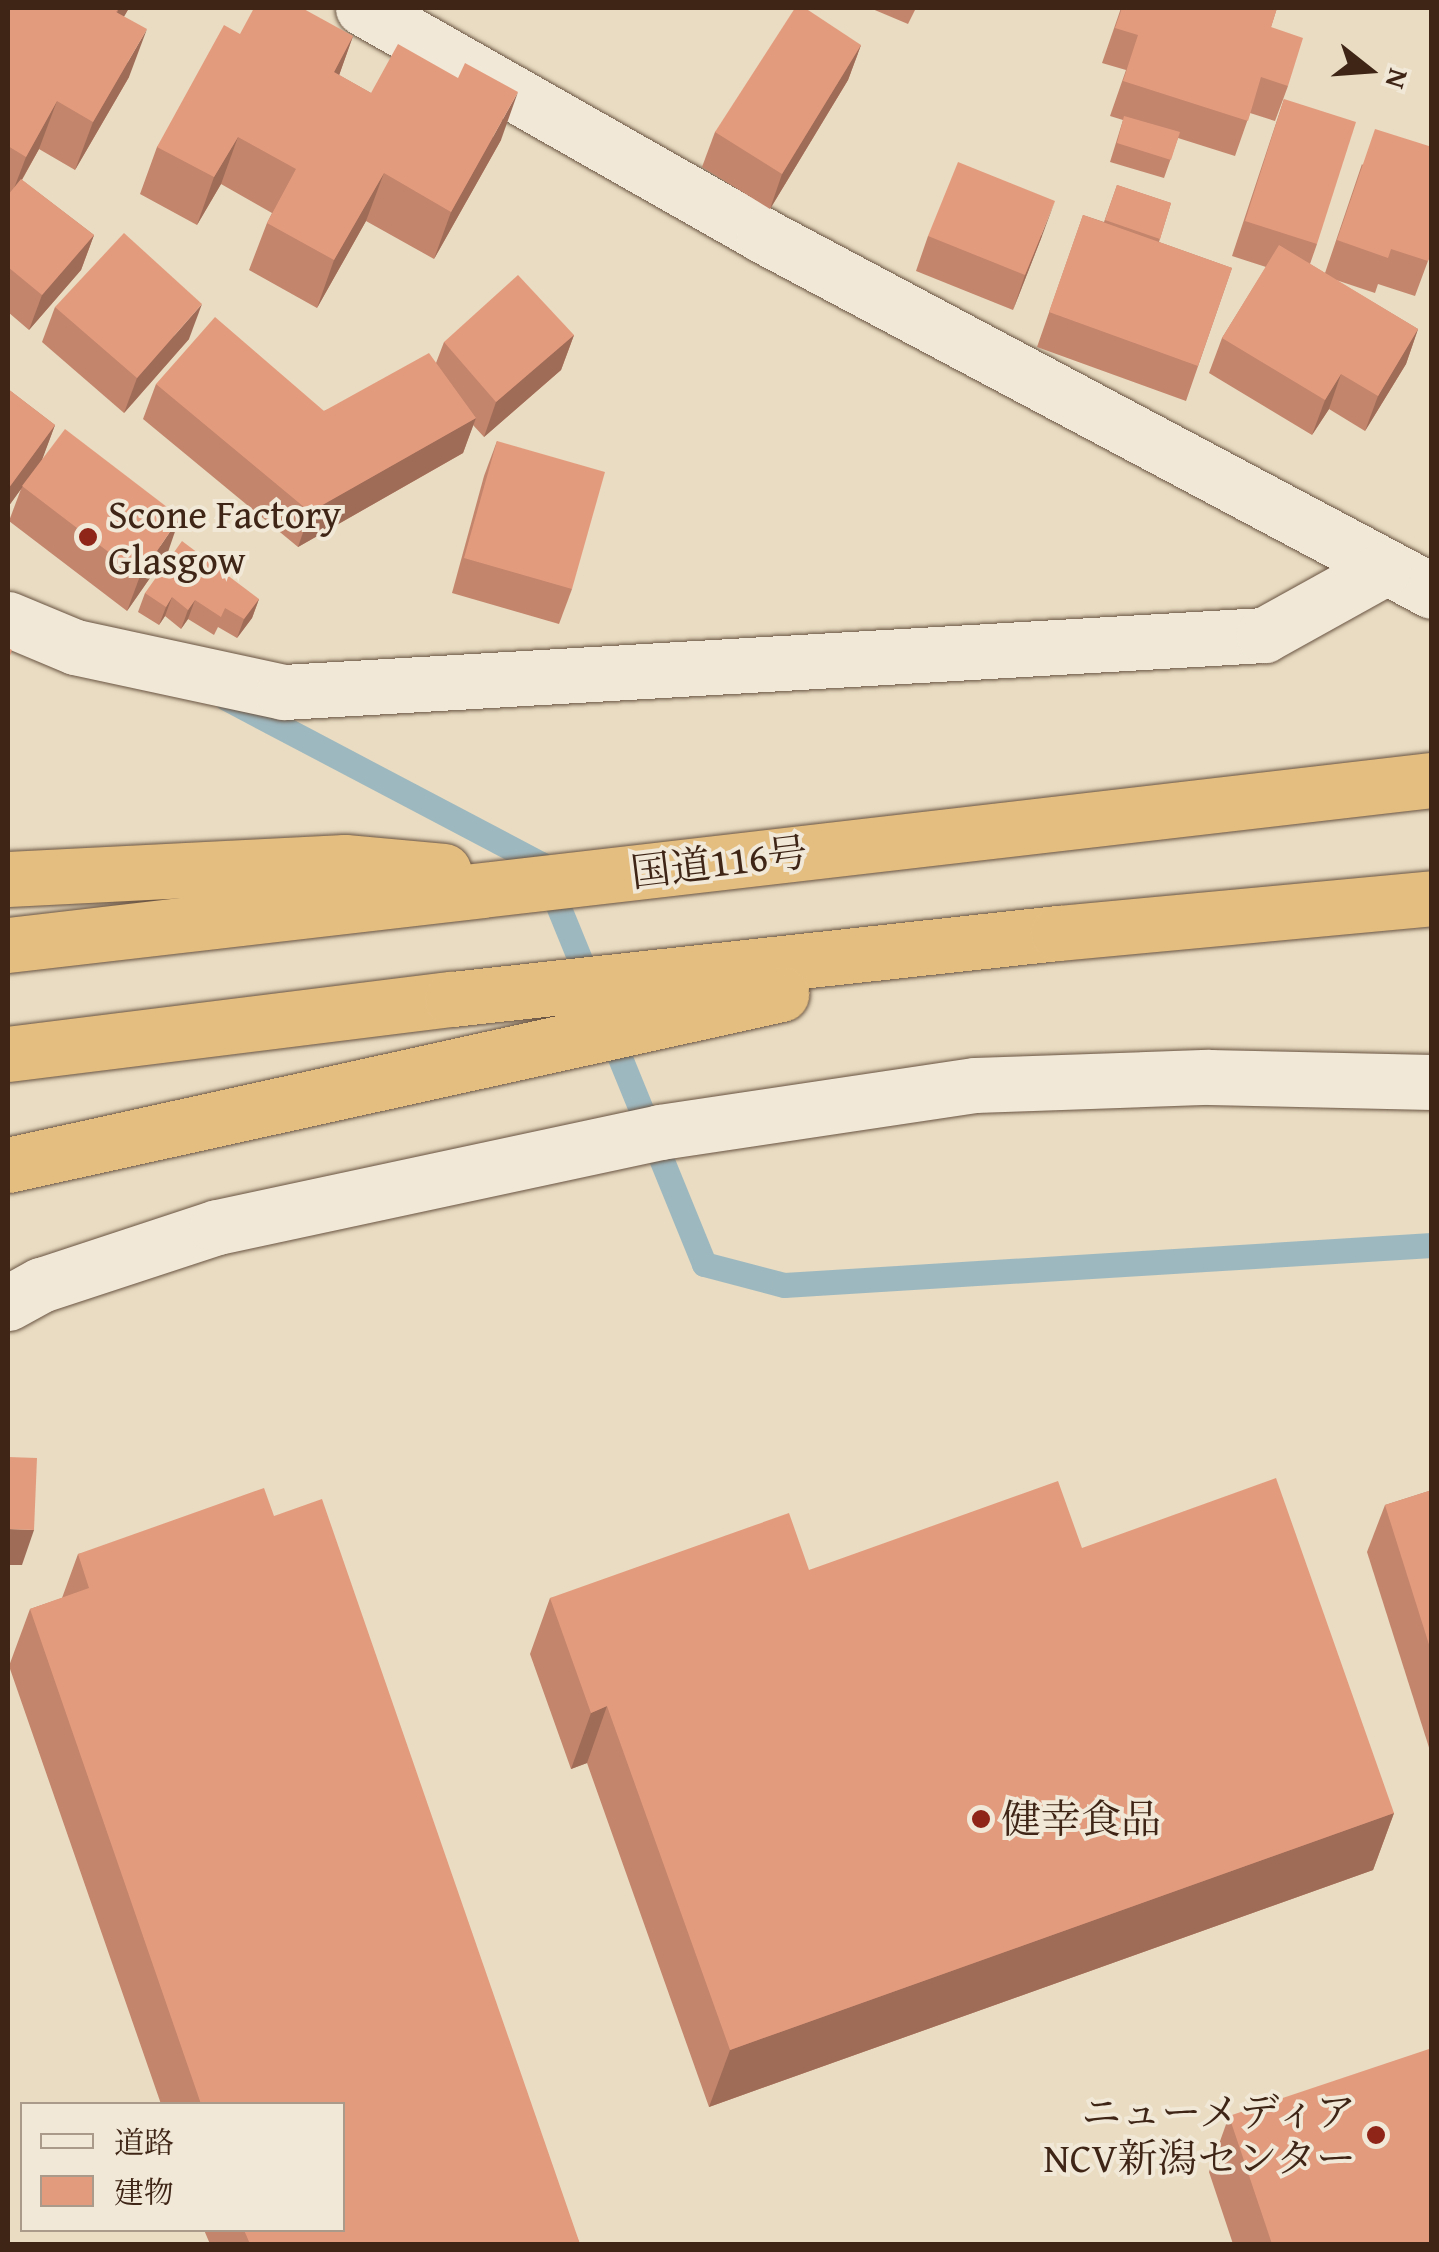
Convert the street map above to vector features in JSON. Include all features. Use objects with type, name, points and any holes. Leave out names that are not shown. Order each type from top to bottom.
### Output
[{"type":"highway","name":"国道116号","points":[[8,946],[1432,780]]},
{"type":"highway","points":[[8,879],[346,862],[551,882]]},
{"type":"highway","points":[[8,1054],[432,1002],[1058,933],[1432,898]]},
{"type":"highway","points":[[8,1165],[1058,933]]},
{"type":"street","points":[[363,8],[764,236],[1432,591]]},
{"type":"street","points":[[8,619],[75,647],[284,692],[1264,635],[1383,568]]},
{"type":"street","points":[[8,1303],[41,1284],[217,1228],[660,1132],[975,1085],[1209,1077],[1432,1082]]},
{"type":"building","points":[[8,8],[119,8],[116,12],[147,29],[93,122],[57,101],[26,157],[8,146]]},
{"type":"building","points":[[254,8],[302,8],[353,36],[334,72],[371,93],[398,44],[458,78],[465,63],[518,92],[451,212],[384,173],[334,260],[267,223],[296,169],[238,137],[214,177],[157,147],[224,25],[240,34]]},
{"type":"building","points":[[795,8],[805,8],[861,45],[782,174],[715,132]]},
{"type":"building","points":[[1122,8],[1277,8],[1271,27],[1303,38],[1288,86],[1261,77],[1248,121],[1123,81],[1138,35],[1115,28]]},
{"type":"building","points":[[1284,99],[1356,122],[1317,244],[1245,221]]},
{"type":"building","points":[[1124,116],[1180,132],[1171,160],[1117,143]]},
{"type":"building","points":[[1375,129],[1432,147],[1432,250],[1428,261],[1391,249],[1388,258],[1337,240]]},
{"type":"building","points":[[958,162],[1055,201],[1025,275],[928,236]]},
{"type":"building","points":[[21,179],[94,235],[42,295],[8,267],[8,195]]},
{"type":"building","points":[[1117,185],[1171,203],[1160,239],[1105,220]]},
{"type":"building","points":[[1083,215],[1232,268],[1198,366],[1049,312]]},
{"type":"building","points":[[124,233],[202,304],[137,378],[55,307]]},
{"type":"building","points":[[1279,245],[1418,329],[1378,396],[1341,374],[1325,400],[1222,338]]},
{"type":"building","points":[[518,275],[574,335],[496,402],[444,342]]},
{"type":"building","points":[[215,317],[324,411],[429,353],[476,418],[310,512],[156,384]]},
{"type":"building","points":[[8,389],[55,425],[8,489]]},
{"type":"building","points":[[65,429],[180,517],[140,576],[22,486]]},
{"type":"building","points":[[497,441],[605,472],[572,589],[464,558]]},
{"type":"building","points":[[182,541],[259,599],[244,619],[225,608],[221,617],[195,600],[188,610],[172,597],[166,607],[145,593]]},
{"type":"building","points":[[8,1457],[37,1458],[34,1530],[8,1529]]},
{"type":"building","name":"健幸食品","points":[[1276,1478],[1394,1813],[730,2050],[607,1706],[591,1713],[550,1598],[789,1513],[809,1570],[1058,1481],[1082,1548]]},
{"type":"building","points":[[264,1488],[274,1516],[322,1499],[580,2244],[250,2244],[245,2232],[345,2232],[345,2102],[200,2102],[30,1609],[89,1588],[78,1554]]},
{"type":"building","points":[[1432,1490],[1432,1654],[1385,1505]]},
{"type":"building","name":"ニューメディア NCV新潟センター","points":[[1432,2048],[1432,2244],[1272,2244],[1229,2116]]},
{"type":"waterway","points":[[226,698],[541,864],[592,989]]},
{"type":"waterway","points":[[607,1026],[704,1264],[784,1285],[1432,1245]]},
{"type":"place","name":"Scone Factory Glasgow","points":[[88,537]]},
{"type":"place","name":"健幸食品","points":[[981,1819]]},
{"type":"place","name":"ニューメディア NCV新潟センター","points":[[1376,2135]]}]
